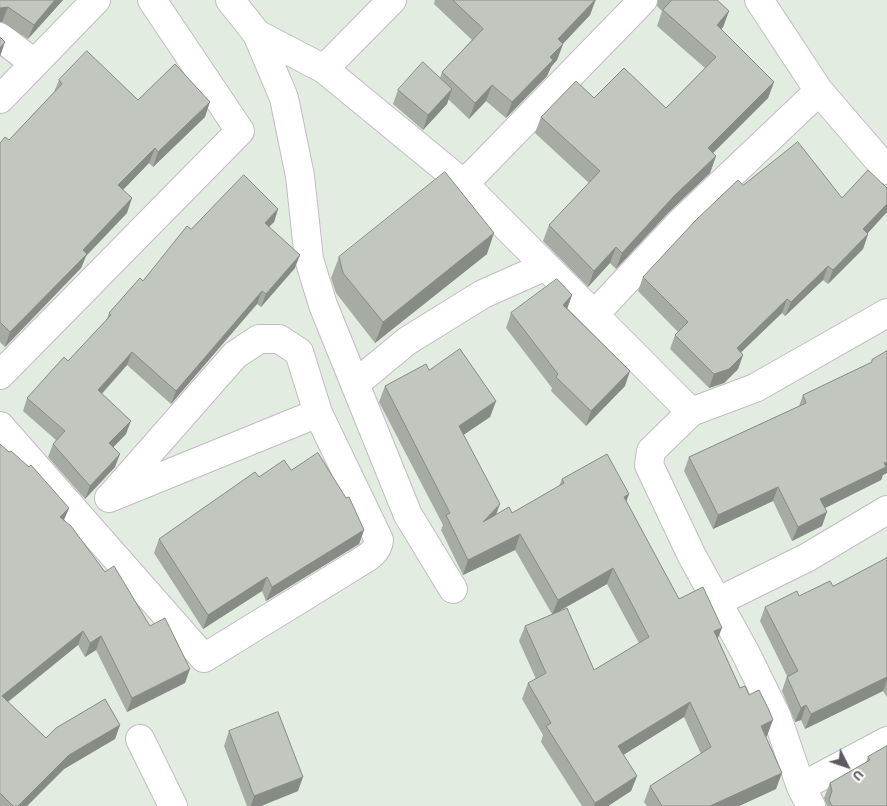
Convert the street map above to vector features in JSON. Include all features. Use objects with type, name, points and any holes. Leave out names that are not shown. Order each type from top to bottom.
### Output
[{"type":"street","points":[[0,99],[96,0]]},
{"type":"street","points":[[0,375],[240,131],[152,0]]},
{"type":"street","points":[[230,0],[257,34],[284,98],[300,176],[309,260],[323,305],[408,515],[453,590]]},
{"type":"street","points":[[324,69],[392,0]]},
{"type":"street","points":[[464,184],[643,0]]},
{"type":"street","points":[[759,0],[819,91],[887,170]]},
{"type":"street","points":[[257,34],[324,69],[464,184],[691,412]]},
{"type":"street","points":[[0,37],[34,63]]},
{"type":"street","points":[[594,315],[680,223],[819,91]]},
{"type":"street","points":[[356,384],[408,341],[483,294],[546,266]]},
{"type":"street","points":[[887,313],[755,388],[691,412],[651,451],[648,465],[717,602],[745,652],[776,717],[806,797],[887,741]]},
{"type":"street","points":[[0,426],[204,658],[355,565],[374,552],[379,540],[318,413],[299,352],[280,339],[259,339],[235,355],[88,524]]},
{"type":"street","points":[[109,498],[318,413]]},
{"type":"street","points":[[717,602],[808,557],[887,510]]},
{"type":"street","points":[[140,739],[173,806]]},
{"type":"building","points":[[0,0],[55,0],[34,25],[8,7],[0,8]]},
{"type":"building","points":[[453,0],[595,0],[558,39],[563,44],[550,57],[553,60],[512,102],[492,85],[475,103],[442,72],[483,29]]},
{"type":"building","points":[[672,0],[717,0],[729,11],[717,25],[774,82],[708,148],[716,156],[674,196],[622,253],[616,247],[594,271],[549,225],[600,171],[541,117],[576,81],[594,98],[624,68],[666,108],[716,57],[663,10]]},
{"type":"building","points":[[0,37],[5,42],[0,48]]},
{"type":"building","points":[[87,51],[138,100],[175,64],[210,102],[158,152],[155,148],[118,185],[132,198],[83,250],[87,254],[10,332],[0,322],[0,143],[5,137],[9,140],[62,84],[59,80]]},
{"type":"building","points":[[423,62],[452,89],[428,115],[398,90]]},
{"type":"building","points":[[798,142],[842,198],[868,170],[887,188],[887,204],[863,229],[868,234],[833,270],[828,266],[791,302],[787,299],[737,348],[743,355],[729,369],[714,374],[675,335],[688,322],[643,277],[696,220],[738,180],[743,185]]},
{"type":"building","points":[[445,172],[494,233],[383,322],[343,273],[339,257]]},
{"type":"building","points":[[244,175],[278,209],[265,223],[300,255],[266,294],[262,291],[176,391],[132,352],[98,390],[131,421],[109,443],[120,454],[90,486],[53,444],[65,431],[27,398],[64,357],[68,361],[111,315],[109,313],[140,278],[143,281],[187,226],[191,229]]},
{"type":"building","points":[[557,279],[572,295],[563,305],[630,371],[591,411],[556,377],[558,374],[511,313]]},
{"type":"building","points":[[460,349],[496,401],[459,426],[500,504],[483,522],[509,507],[512,513],[564,483],[562,479],[607,454],[629,494],[624,497],[679,599],[703,587],[722,628],[714,631],[740,688],[745,686],[749,695],[759,690],[768,708],[773,720],[761,726],[782,773],[710,806],[662,806],[650,786],[711,747],[690,702],[618,746],[637,776],[595,803],[546,726],[551,723],[528,683],[546,673],[525,626],[567,608],[594,670],[649,637],[613,568],[558,600],[520,534],[468,560],[446,515],[450,513],[385,386],[426,364],[429,370]]},
{"type":"building","points":[[887,351],[887,462],[884,463],[886,467],[820,499],[827,512],[798,527],[778,487],[718,515],[689,457],[806,403],[803,395],[872,362],[872,360]]},
{"type":"building","points":[[0,444],[29,467],[31,465],[69,508],[60,517],[71,526],[105,572],[114,566],[150,626],[165,618],[190,669],[132,698],[101,636],[90,643],[83,631],[2,696],[46,738],[56,728],[105,699],[120,725],[69,755],[18,806],[13,806],[0,793]]},
{"type":"building","points":[[318,453],[346,498],[349,497],[364,530],[272,587],[267,577],[208,615],[159,539],[255,472],[259,477],[284,460],[291,470]]},
{"type":"building","points":[[887,558],[887,677],[811,714],[806,705],[801,708],[787,677],[798,671],[765,607],[797,591],[799,596],[830,581],[833,586]]},
{"type":"building","points":[[278,712],[303,777],[254,796],[229,731]]},
{"type":"building","points":[[887,746],[887,806],[832,806],[829,800],[832,791],[830,783],[870,760],[868,757]]}]
